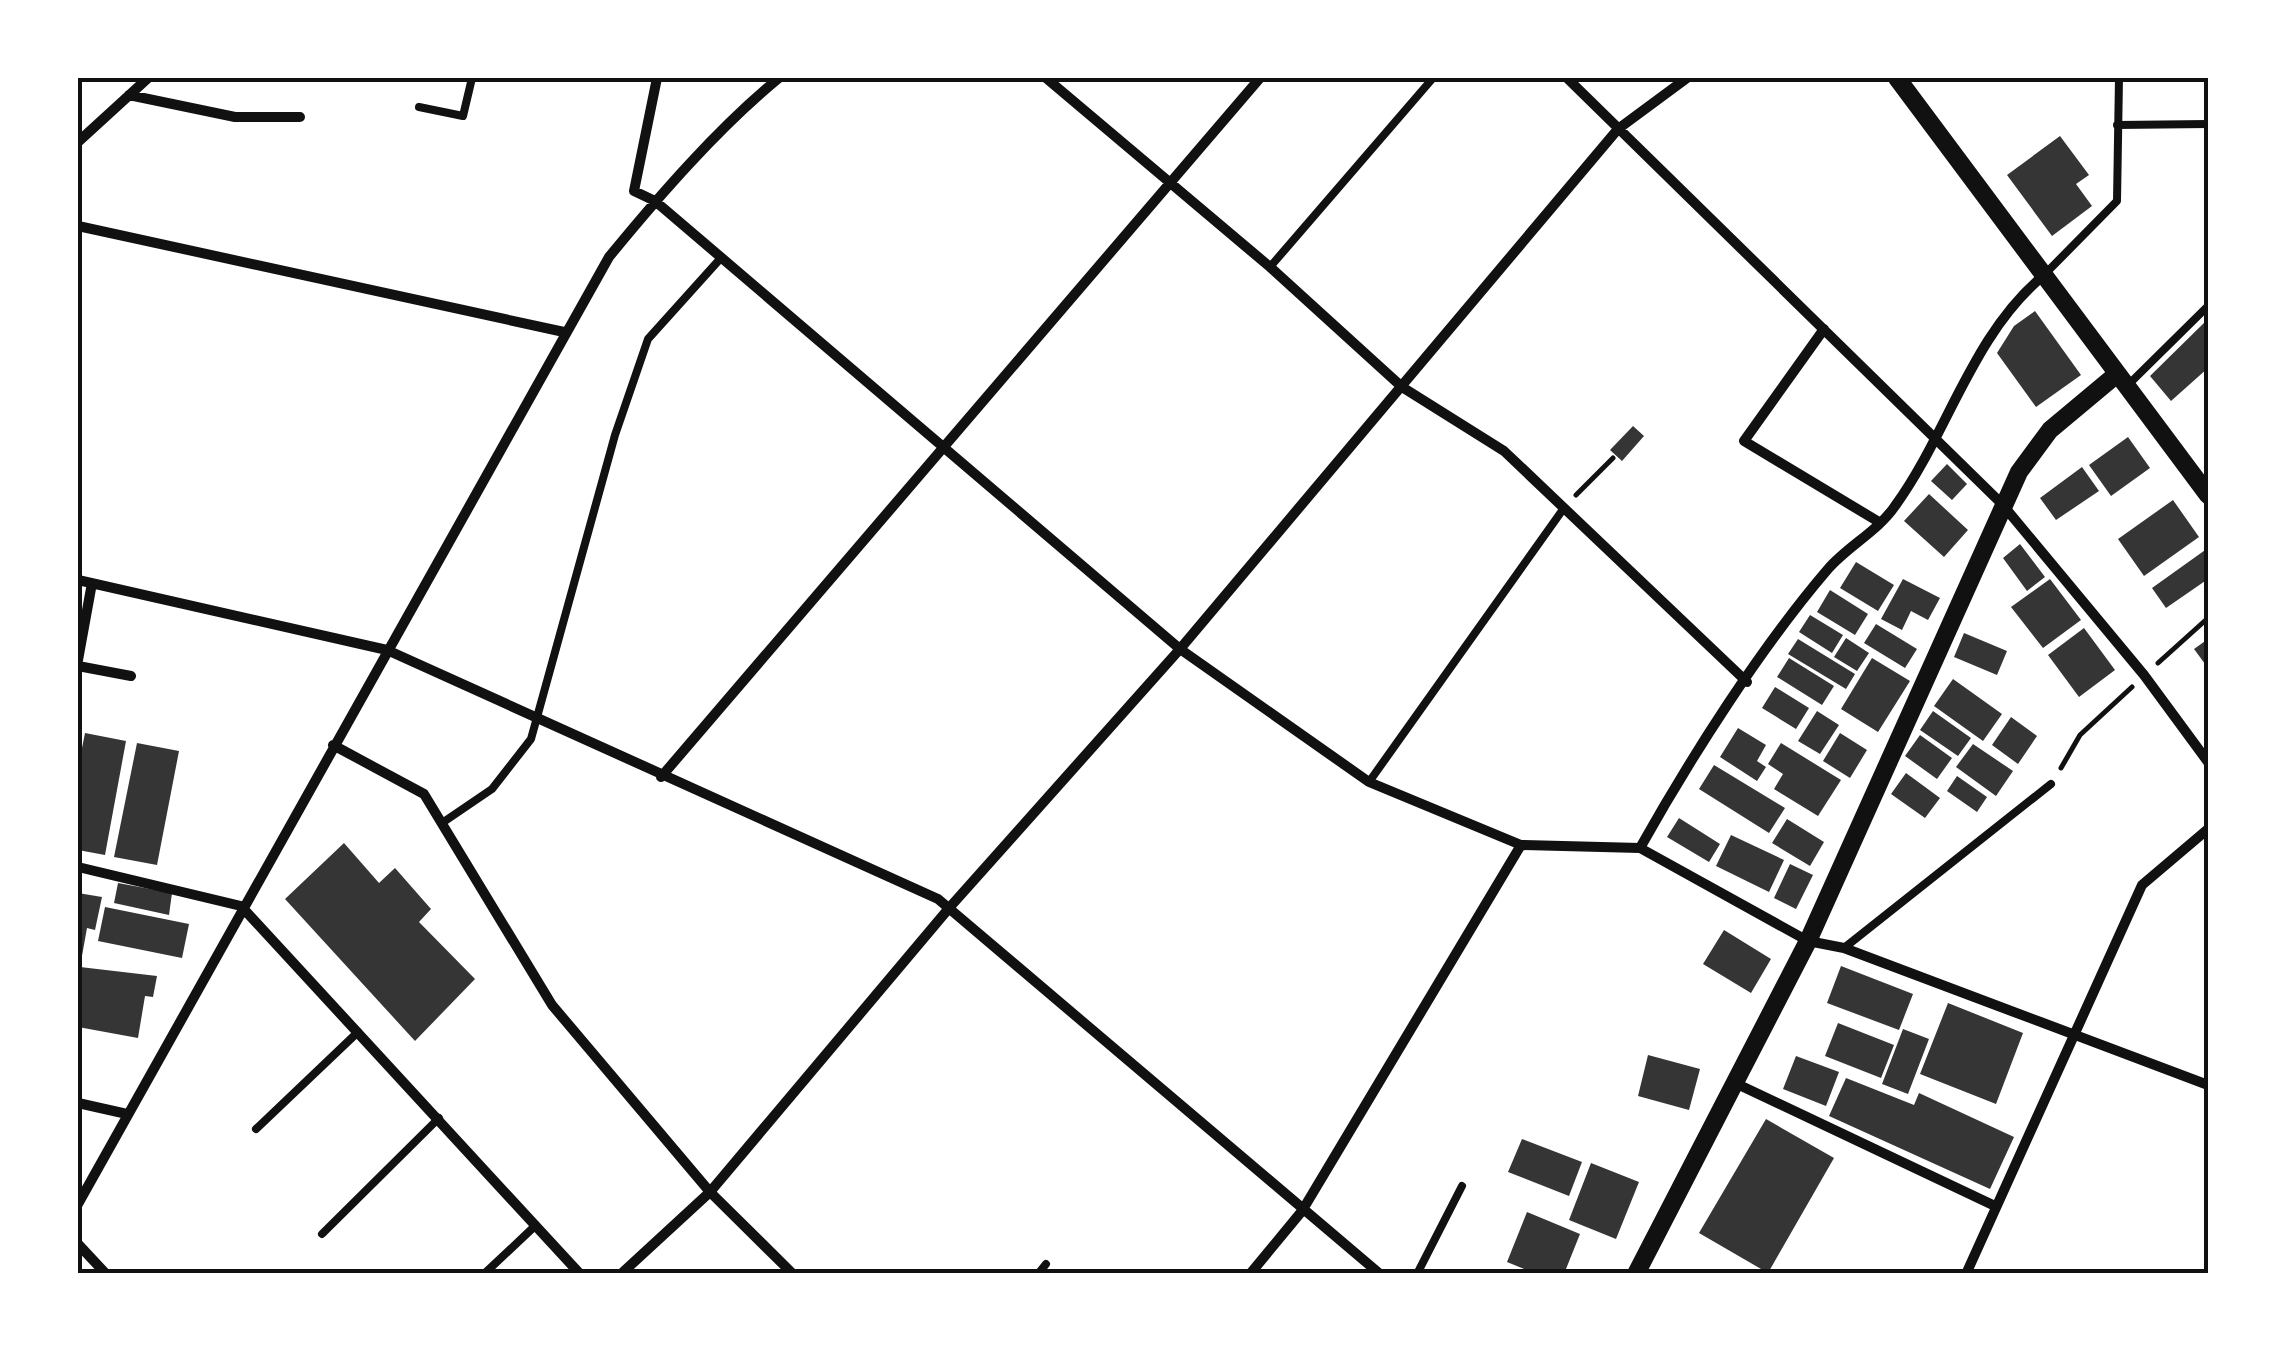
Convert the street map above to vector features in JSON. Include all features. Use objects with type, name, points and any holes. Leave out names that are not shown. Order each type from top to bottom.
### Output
[{"type":"street","points":[[78,142],[148,78]]},
{"type":"street","points":[[657,78],[634,191],[655,201],[1180,649],[1369,782],[1521,844],[1640,848],[1808,941],[1844,948],[2208,1085]]},
{"type":"street","points":[[78,1204],[241,906],[609,257],[655,201],[748,103],[779,78]]},
{"type":"street","points":[[1046,78],[1270,267],[1402,387],[1504,451],[1747,682]]},
{"type":"street","points":[[660,777],[1260,78]]},
{"type":"street","points":[[1567,78],[2002,504],[2144,675],[2208,762]]},
{"type":"street","points":[[621,1274],[710,1192],[950,907],[1180,649],[1618,129],[1687,78]]},
{"type":"street","points":[[1898,78],[2208,495]]},
{"type":"street","points":[[130,95],[235,117],[300,118]]},
{"type":"street","points":[[78,226],[564,332]]},
{"type":"street","points":[[1640,848],[1674,788],[1830,566],[1892,510],[1931,453],[1998,325],[2043,276]]},
{"type":"street","points":[[1824,328],[1744,441],[1879,522]]},
{"type":"street","points":[[1636,1274],[1808,941],[2002,504],[2034,448],[2121,381]]},
{"type":"street","points":[[78,580],[387,650],[950,907],[1380,1274]]},
{"type":"street","points":[[92,583],[78,663],[131,676]]},
{"type":"street","points":[[333,745],[424,794],[552,1005],[710,1192],[793,1274]]},
{"type":"street","points":[[1966,1274],[2142,884],[2208,829]]},
{"type":"street","points":[[1250,1274],[1302,1210],[1521,844]]},
{"type":"street","points":[[78,867],[241,906],[580,1274]]},
{"type":"street","points":[[1735,1083],[1995,1206]]},
{"type":"street","points":[[78,1103],[127,1114]]},
{"type":"street","points":[[78,1244],[106,1274]]},
{"type":"lane","points":[[420,107],[463,116],[472,78]]},
{"type":"lane","points":[[1270,267],[1432,78]]},
{"type":"lane","points":[[2043,276],[2117,201],[2119,78]]},
{"type":"lane","points":[[2117,124],[2208,124]]},
{"type":"lane","points":[[442,823],[492,789],[531,739],[615,434],[648,340],[720,259]]},
{"type":"lane","points":[[2121,381],[2208,306]]},
{"type":"lane","points":[[1369,782],[1564,508]]},
{"type":"lane","points":[[1844,948],[2052,784]]},
{"type":"lane","points":[[256,1129],[358,1032]]},
{"type":"lane","points":[[322,1234],[439,1118]]},
{"type":"lane","points":[[1417,1274],[1462,1186]]},
{"type":"lane","points":[[484,1274],[536,1225]]},
{"type":"lane","points":[[1038,1274],[1046,1264]]},
{"type":"path","points":[[1564,508],[1613,458]]},
{"type":"path","points":[[2052,784],[2080,735],[2208,618]]},
{"type":"building","points":[[2060,136],[2089,175],[2076,184],[2092,206],[2052,236],[2007,175]]},
{"type":"building","points":[[2035,311],[2081,375],[2036,407],[1997,353],[2014,326]]},
{"type":"building","points":[[2208,319],[2208,368],[2171,401],[2150,376]]},
{"type":"building","points":[[1633,426],[1644,436],[1622,461],[1610,450]]},
{"type":"building","points":[[2128,437],[2150,468],[2111,496],[2089,465]]},
{"type":"building","points":[[1947,464],[1967,484],[1952,500],[1931,481]]},
{"type":"building","points":[[2082,467],[2099,491],[2056,520],[2040,498]]},
{"type":"building","points":[[1929,494],[1968,530],[1944,557],[1904,521]]},
{"type":"building","points":[[2173,500],[2199,537],[2144,576],[2118,539]]},
{"type":"building","points":[[2020,544],[2045,577],[2027,591],[2003,558]]},
{"type":"building","points":[[2208,548],[2208,579],[2166,608],[2152,588]]},
{"type":"building","points":[[1856,562],[1894,585],[1878,611],[1840,588]]},
{"type":"building","points":[[1903,579],[1940,598],[1928,620],[1911,611],[1902,630],[1881,619]]},
{"type":"building","points":[[2050,579],[2081,620],[2043,648],[2011,607]]},
{"type":"building","points":[[1830,590],[1868,614],[1855,635],[1817,612]]},
{"type":"building","points":[[1810,615],[1843,635],[1832,653],[1799,632]]},
{"type":"building","points":[[1876,624],[1917,649],[1905,668],[1864,643]]},
{"type":"building","points":[[2084,628],[2115,670],[2079,697],[2048,655]]},
{"type":"building","points":[[1964,633],[2007,651],[1997,675],[1954,657]]},
{"type":"building","points":[[1846,638],[1869,653],[1857,671],[1834,657]]},
{"type":"building","points":[[1798,639],[1855,674],[1846,689],[1788,654]]},
{"type":"building","points":[[2208,639],[2208,668],[2194,649]]},
{"type":"building","points":[[1789,658],[1834,686],[1822,705],[1777,677]]},
{"type":"building","points":[[1872,658],[1910,681],[1878,732],[1841,709]]},
{"type":"building","points":[[1953,679],[2002,714],[1983,741],[1934,706]]},
{"type":"building","points":[[1775,687],[1809,708],[1796,729],[1762,708]]},
{"type":"building","points":[[1817,711],[1839,725],[1820,754],[1798,741]]},
{"type":"building","points":[[1933,711],[1971,738],[1958,756],[1920,730]]},
{"type":"building","points":[[2011,717],[2037,736],[2018,764],[1992,745]]},
{"type":"building","points":[[1738,728],[1766,745],[1757,761],[1766,767],[1757,781],[1720,757]]},
{"type":"building","points":[[85,733],[126,741],[105,855],[78,850],[78,768]]},
{"type":"building","points":[[1840,733],[1867,750],[1850,778],[1823,761]]},
{"type":"building","points":[[1920,735],[1952,758],[1937,779],[1905,756]]},
{"type":"building","points":[[137,743],[179,751],[157,865],[114,857]]},
{"type":"building","points":[[1781,743],[1841,780],[1818,816],[1774,789],[1783,774],[1768,764]]},
{"type":"building","points":[[1973,744],[2013,771],[1996,796],[1956,767]]},
{"type":"building","points":[[1714,765],[1785,808],[1769,833],[1699,789]]},
{"type":"building","points":[[1906,773],[1940,798],[1925,818],[1891,794]]},
{"type":"building","points":[[1957,776],[1987,797],[1977,812],[1947,791]]},
{"type":"building","points":[[1679,818],[1720,844],[1709,862],[1667,837]]},
{"type":"building","points":[[1787,819],[1824,842],[1810,866],[1772,843]]},
{"type":"building","points":[[1731,835],[1784,860],[1769,892],[1716,866]]},
{"type":"building","points":[[344,843],[379,883],[395,868],[431,909],[419,922],[475,979],[415,1041],[285,899]]},
{"type":"building","points":[[1790,864],[1813,875],[1796,909],[1774,898]]},
{"type":"building","points":[[118,883],[172,893],[169,915],[114,903]]},
{"type":"building","points":[[78,893],[102,897],[95,930],[87,928],[80,967],[157,976],[153,997],[145,996],[138,1038],[78,1027]]},
{"type":"building","points":[[105,907],[189,924],[182,958],[98,941]]},
{"type":"building","points":[[1724,930],[1771,959],[1751,993],[1703,964]]},
{"type":"building","points":[[1841,966],[1913,994],[1899,1030],[1827,1003]]},
{"type":"building","points":[[1948,1003],[2023,1033],[1996,1104],[1920,1074]]},
{"type":"building","points":[[1838,1023],[1894,1045],[1881,1078],[1825,1056]]},
{"type":"building","points":[[1903,1029],[1929,1039],[1908,1094],[1882,1084]]},
{"type":"building","points":[[1648,1055],[1700,1069],[1689,1110],[1638,1096]]},
{"type":"building","points":[[1796,1056],[1839,1072],[1826,1106],[1783,1089]]},
{"type":"building","points":[[1846,1078],[1914,1105],[1919,1093],[2014,1137],[1990,1189],[1829,1116]]},
{"type":"building","points":[[1766,1119],[1834,1158],[1768,1273],[1699,1233]]},
{"type":"building","points":[[1522,1139],[1582,1162],[1569,1196],[1508,1172]]},
{"type":"building","points":[[1591,1163],[1639,1182],[1616,1239],[1569,1220]]},
{"type":"building","points":[[1527,1212],[1580,1234],[1564,1274],[1536,1274],[1507,1262]]}]
